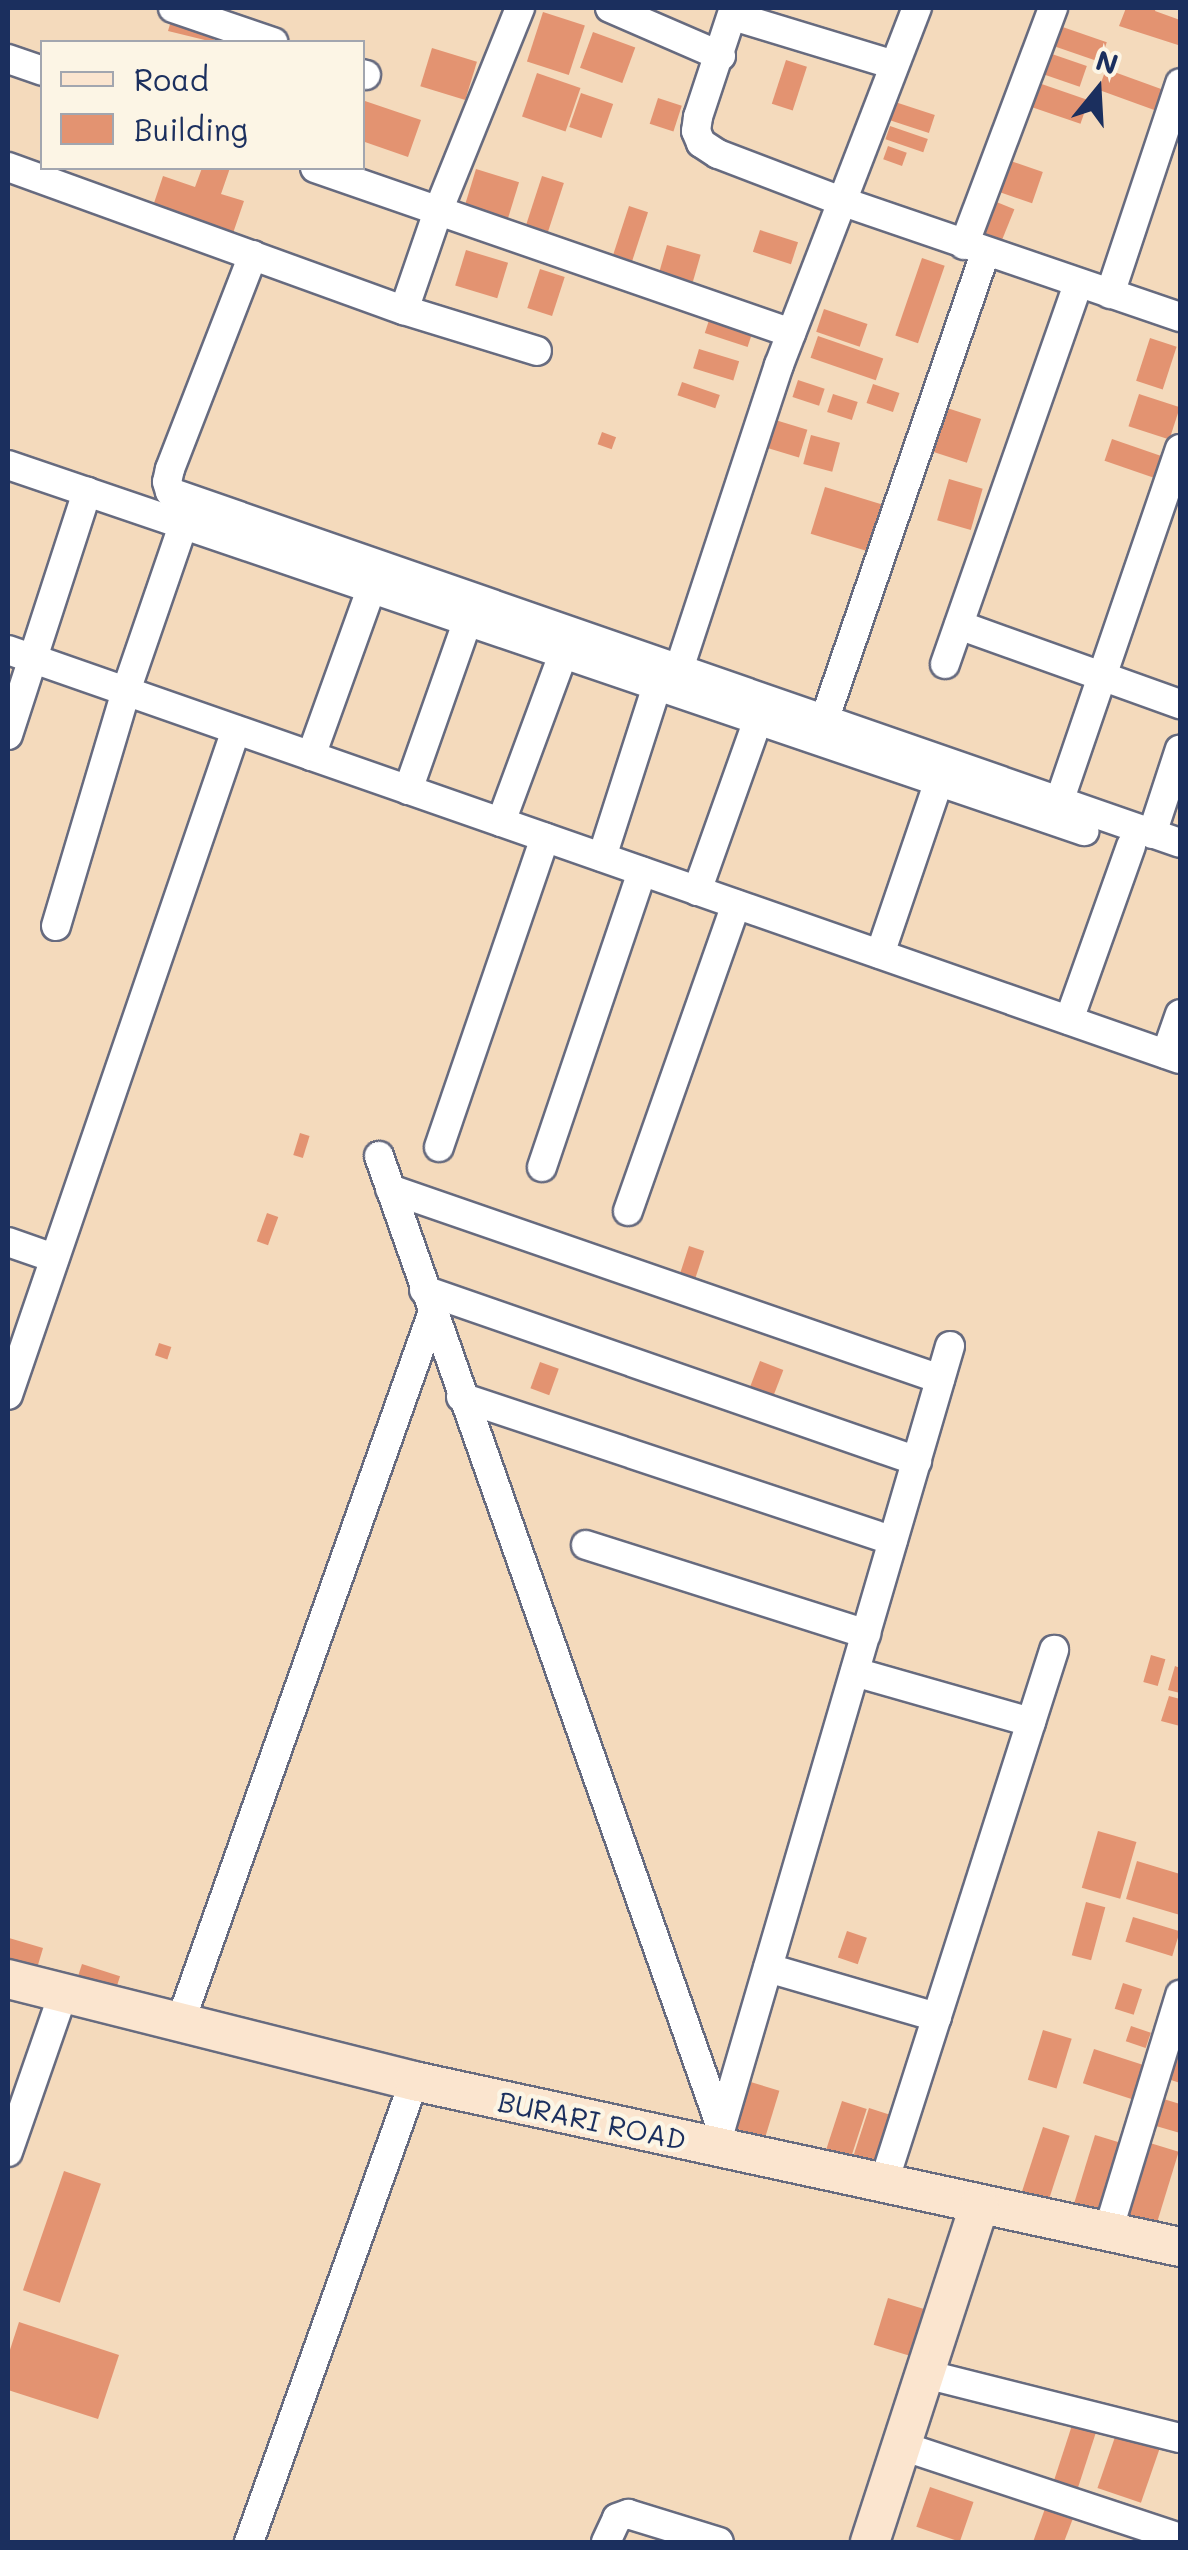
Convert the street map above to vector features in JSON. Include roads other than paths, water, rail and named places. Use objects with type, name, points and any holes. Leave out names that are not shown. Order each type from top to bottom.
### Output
[{"type":"main road","name":"BURARI ROAD","points":[[8,1979],[414,2081],[718,2137],[883,2185],[1180,2247]]},
{"type":"main road","points":[[870,2542],[980,2206]]},
{"type":"street","points":[[173,8],[267,40]]},
{"type":"street","points":[[404,310],[438,211],[478,122],[520,8]]},
{"type":"street","points":[[610,8],[649,16],[722,56]]},
{"type":"street","points":[[602,857],[791,333],[916,8]]},
{"type":"street","points":[[824,721],[1053,8]]},
{"type":"street","points":[[894,64],[734,12],[696,131],[701,143],[718,154],[974,249],[1180,317]]},
{"type":"street","points":[[8,58],[40,70]]},
{"type":"street","points":[[1110,294],[1180,83]]},
{"type":"street","points":[[8,167],[404,310],[537,351]]},
{"type":"street","points":[[320,170],[791,333]]},
{"type":"street","points":[[253,255],[170,470],[166,482],[170,492],[667,679],[758,720],[939,782],[1141,840],[1180,843]]},
{"type":"street","points":[[946,664],[1078,284]]},
{"type":"street","points":[[1059,802],[1180,449]]},
{"type":"street","points":[[8,464],[563,654],[824,721],[1059,802],[1180,863]]},
{"type":"street","points":[[8,735],[20,655],[87,492]]},
{"type":"street","points":[[56,926],[126,691],[183,525]]},
{"type":"street","points":[[311,756],[371,589]]},
{"type":"street","points":[[408,790],[467,622]]},
{"type":"street","points":[[959,624],[1180,704]]},
{"type":"street","points":[[500,822],[563,654]]},
{"type":"street","points":[[20,655],[1173,1057],[1180,1014]]},
{"type":"street","points":[[697,890],[758,720]]},
{"type":"street","points":[[8,1395],[236,730]]},
{"type":"street","points":[[1069,1020],[1180,749]]},
{"type":"street","points":[[880,954],[939,782]]},
{"type":"street","points":[[439,1147],[546,838]]},
{"type":"street","points":[[542,1167],[642,872]]},
{"type":"street","points":[[628,1212],[736,904]]},
{"type":"street","points":[[379,1156],[718,2137]]},
{"type":"street","points":[[390,1189],[940,1379]]},
{"type":"street","points":[[8,1242],[54,1258]]},
{"type":"street","points":[[428,1302],[917,1460]]},
{"type":"street","points":[[180,2023],[428,1302]]},
{"type":"street","points":[[718,2137],[950,1346]]},
{"type":"street","points":[[462,1397],[893,1542]]},
{"type":"street","points":[[586,1545],[866,1634]]},
{"type":"street","points":[[883,2185],[1054,1650]]},
{"type":"street","points":[[855,1672],[1030,1722]]},
{"type":"street","points":[[768,1968],[937,2017]]},
{"type":"street","points":[[8,2152],[64,1991]]},
{"type":"street","points":[[1108,2232],[1180,1995]]},
{"type":"street","points":[[249,2542],[414,2081]]},
{"type":"street","points":[[925,2374],[1180,2438]]},
{"type":"street","points":[[902,2446],[1180,2538]]},
{"type":"street","points":[[606,2542],[617,2518],[628,2514],[718,2542]]}]
